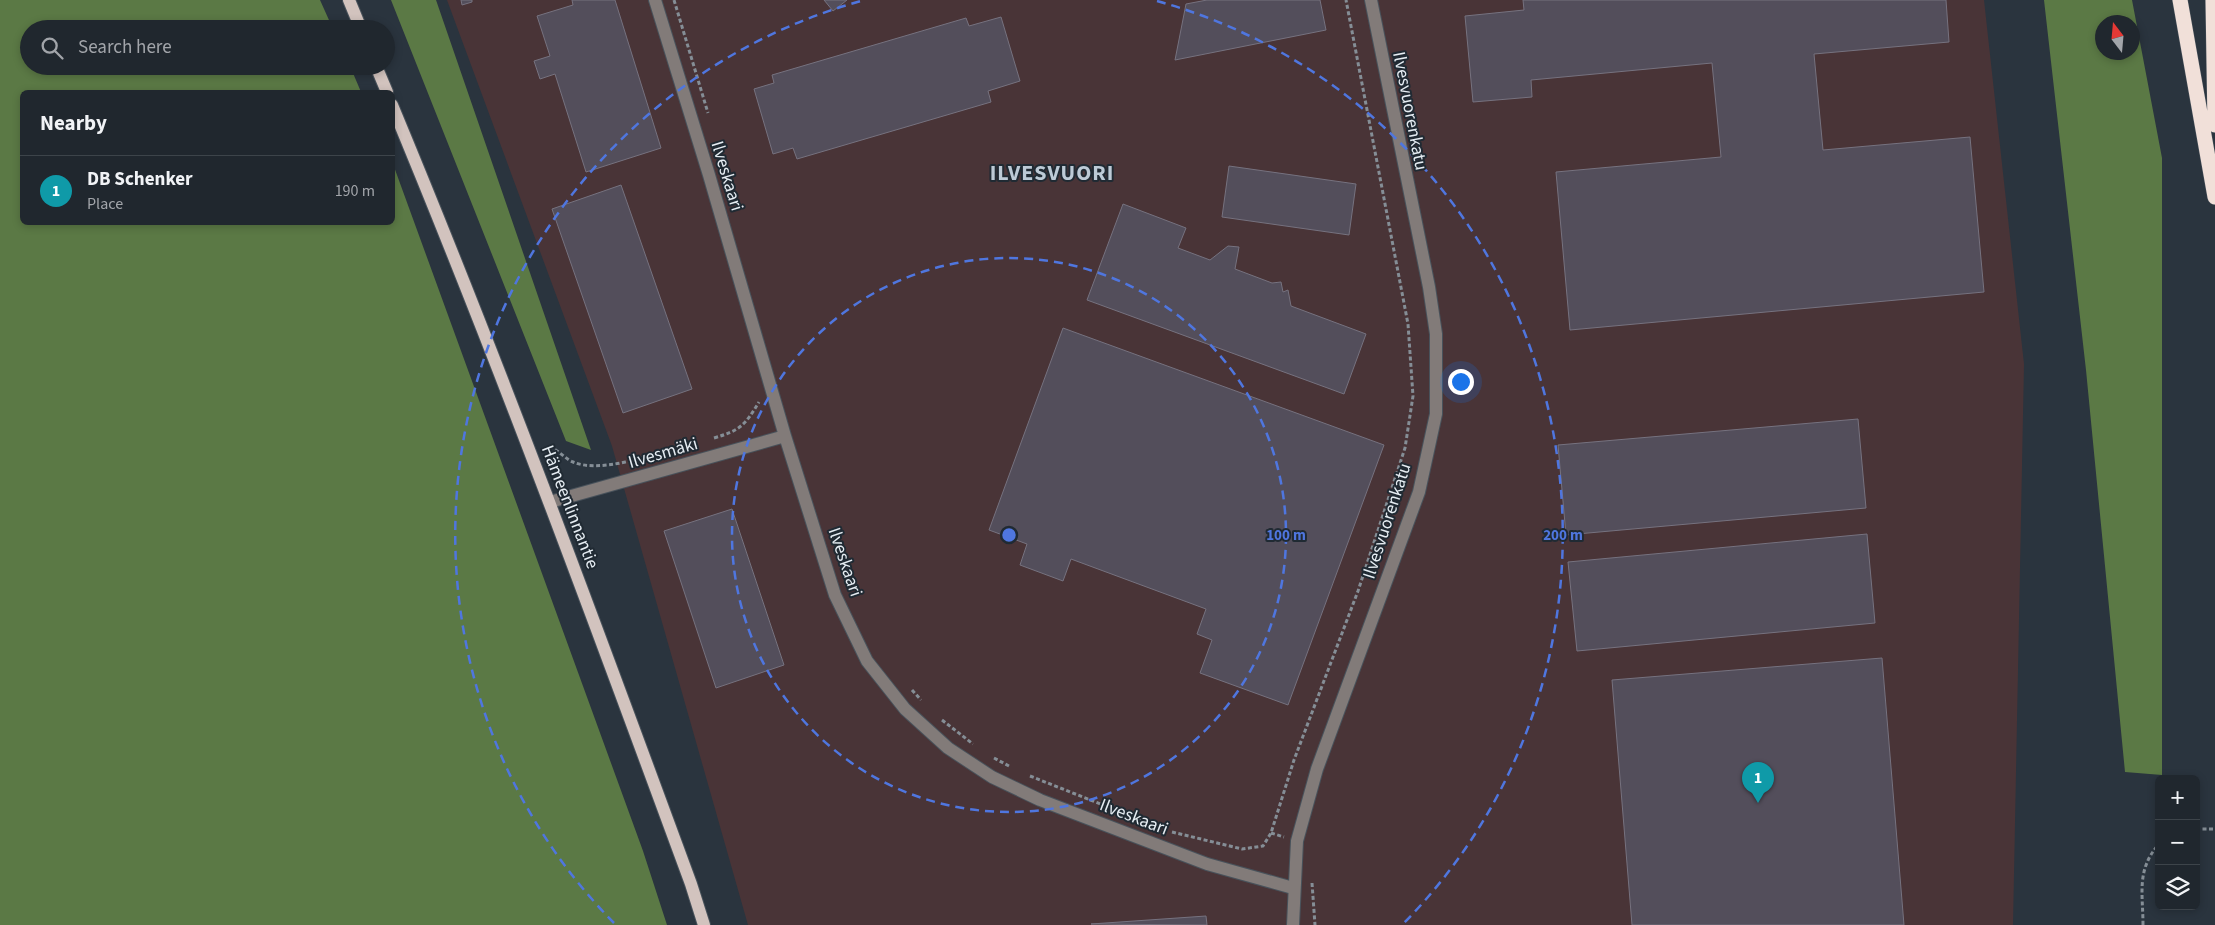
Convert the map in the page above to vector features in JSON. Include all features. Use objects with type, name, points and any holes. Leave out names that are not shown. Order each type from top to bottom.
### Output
[{"type":"highway","points":[[2180,0],[2215,197]]},
{"type":"highway","points":[[2213,0],[2215,125]]},
{"type":"main road","points":[[349,0],[357,20]]},
{"type":"main road","points":[[380,75],[386,90]]},
{"type":"main road","name":"Hämeenlinnantie","points":[[395,113],[550,502],[691,884],[704,925]]},
{"type":"street","name":"Ilveskaari","points":[[654,0],[709,176],[785,436],[836,595],[868,661],[905,709],[948,748],[992,777],[1040,800],[1207,864],[1293,888]]},
{"type":"street","name":"Ilvesvuorenkatu","points":[[1293,925],[1293,888],[1297,841],[1317,769],[1419,492],[1436,414],[1436,334],[1429,287],[1371,0]]},
{"type":"street","name":"Ilvesmäki","points":[[550,502],[785,436]]},
{"type":"path","points":[[674,0],[709,118]]},
{"type":"path","points":[[1029,776],[1172,832],[1242,849],[1263,846],[1272,833],[1294,760],[1358,591],[1405,448],[1413,396],[1408,324],[1346,0]]},
{"type":"path","points":[[706,441],[732,432],[744,425],[759,402],[774,398]]},
{"type":"path","points":[[531,453],[551,446],[562,452],[572,462],[598,466],[624,462],[679,448]]},
{"type":"path","points":[[909,687],[927,708]]},
{"type":"path","points":[[935,714],[974,745]]},
{"type":"path","points":[[988,755],[1014,769]]},
{"type":"path","points":[[2200,829],[2215,828]]},
{"type":"path","points":[[2143,925],[2142,871],[2149,856],[2155,849]]},
{"type":"path","points":[[1312,880],[1315,925]]},
{"type":"shaded area","points":[[447,0],[1984,0],[2024,364],[2013,925],[748,925],[612,446]]},
{"type":"green space","points":[[0,0],[320,0],[329,20],[20,20],[20,75],[354,75],[360,90],[20,90],[20,225],[395,225],[395,169],[643,851],[667,925],[0,925]]},
{"type":"green space","points":[[391,0],[436,0],[591,450],[566,441]]},
{"type":"green space","points":[[2044,0],[2132,0],[2135,15],[2095,15],[2095,60],[2140,60],[2140,42],[2162,158],[2162,775],[2125,772],[2086,370]]},
{"type":"building","points":[[461,0],[472,0],[472,2],[462,5]]},
{"type":"building","points":[[572,0],[615,0],[661,148],[586,172],[555,74],[540,79],[534,61],[550,56],[537,16],[573,5]]},
{"type":"building","points":[[824,0],[847,0],[833,11]]},
{"type":"building","points":[[1207,0],[1320,0],[1326,30],[1175,60],[1186,4]]},
{"type":"building","points":[[1523,0],[1946,0],[1949,42],[1814,54],[1823,150],[1970,137],[1984,292],[1570,330],[1556,172],[1721,157],[1712,63],[1531,80],[1532,97],[1473,102],[1465,16],[1524,10]]},
{"type":"building","points":[[1001,17],[1020,81],[988,91],[991,102],[797,159],[793,148],[773,154],[754,89],[774,83],[772,75],[966,18],[969,26]]},
{"type":"building","points":[[1229,166],[1356,184],[1349,235],[1222,217]]},
{"type":"building","points":[[621,185],[692,389],[623,413],[552,209]]},
{"type":"building","points":[[1123,204],[1186,228],[1178,248],[1210,260],[1228,246],[1239,247],[1235,269],[1272,283],[1281,282],[1283,292],[1288,290],[1291,306],[1366,334],[1344,394],[1087,300]]},
{"type":"building","points":[[1063,328],[1384,445],[1288,705],[1200,673],[1212,640],[1197,634],[1206,609],[1071,559],[1063,581],[1020,565],[1027,544],[989,530]]},
{"type":"building","points":[[1858,419],[1866,508],[1566,535],[1558,445]]},
{"type":"building","points":[[732,509],[784,665],[716,688],[664,531]]},
{"type":"building","points":[[1867,534],[1875,623],[1577,651],[1568,562]]},
{"type":"building","points":[[1882,658],[1904,925],[1632,925],[1612,680]]},
{"type":"building","points":[[1206,916],[1207,925],[1091,924]]},
{"type":"place","name":"DB Schenker","points":[[1758,803]]},
{"type":"district","name":"ILVESVUORI","points":[[1052,173]]}]
